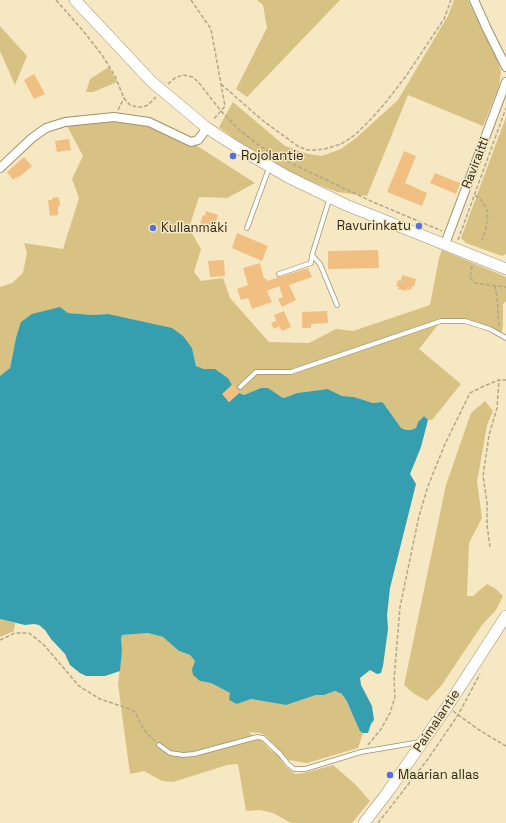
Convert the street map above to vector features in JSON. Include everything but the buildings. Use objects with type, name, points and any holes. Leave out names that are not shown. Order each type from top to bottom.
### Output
[{"type":"main road","points":[[74,0],[152,82],[207,128],[270,168],[346,205],[506,269]]},
{"type":"main road","name":"Paimalantie","points":[[364,823],[427,743],[447,707],[506,616]]},
{"type":"street","points":[[474,0],[506,67]]},
{"type":"street","name":"Raviraitti","points":[[445,244],[506,82]]},
{"type":"street","points":[[0,168],[32,138],[46,128],[65,122],[114,117],[149,122],[191,142],[198,140],[207,128]]},
{"type":"lane","points":[[246,228],[270,168]]},
{"type":"lane","points":[[279,274],[312,263],[312,255],[330,197]]},
{"type":"lane","points":[[312,255],[320,264],[337,305]]},
{"type":"lane","points":[[240,387],[256,372],[291,372],[441,321],[465,321],[498,333],[506,338]]},
{"type":"lane","points":[[159,745],[170,753],[183,755],[194,754],[257,737],[263,738],[294,769],[305,769],[361,752],[427,743]]},
{"type":"path","points":[[56,0],[102,55],[115,76],[124,98],[130,105],[137,107],[148,105],[157,96]]},
{"type":"path","points":[[191,0],[211,29],[225,106],[207,128]]},
{"type":"path","points":[[221,84],[262,120],[299,147],[308,150],[316,150],[326,149],[341,144],[354,135],[368,122],[406,76],[444,19],[451,0]]},
{"type":"path","points":[[166,86],[175,78],[183,75],[189,76],[199,83],[221,111],[238,129],[257,144],[280,158],[373,202],[443,231]]},
{"type":"path","points":[[114,117],[124,98]]},
{"type":"path","points":[[458,240],[506,108]]},
{"type":"path","points":[[475,195],[482,201],[488,213],[486,228],[482,240]]},
{"type":"path","points":[[472,266],[470,275],[472,281],[475,283],[506,287]]},
{"type":"path","points":[[495,286],[499,315],[498,333]]},
{"type":"path","points":[[361,752],[382,729],[390,713],[395,697],[394,680],[400,607],[419,516],[428,486],[445,444],[470,393],[499,380],[506,380]]},
{"type":"path","points":[[490,548],[487,525],[487,502],[483,476],[489,435],[496,408],[499,380]]},
{"type":"path","points":[[0,640],[15,633],[29,633],[44,645],[79,686],[100,699],[135,712],[144,730],[159,745]]},
{"type":"path","points":[[378,823],[428,759],[458,715],[483,668]]},
{"type":"path","points":[[447,707],[479,730],[506,746]]},
{"type":"path","points":[[427,743],[437,746]]},
{"type":"shaded area","points":[[257,0],[340,0],[247,97],[236,89],[267,28],[263,5]]},
{"type":"shaded area","points":[[454,0],[468,0],[497,58],[501,72],[499,86],[483,126],[408,95],[367,196],[337,192],[299,177],[245,147],[219,127],[233,102],[285,146],[308,154],[322,156],[341,149],[356,138],[398,100],[448,16]]},
{"type":"shaded area","points":[[0,26],[27,56],[15,85],[0,51]]},
{"type":"shaded area","points":[[109,67],[117,82],[93,92],[86,92],[90,79]]},
{"type":"shaded area","points":[[114,117],[149,122],[191,142],[255,183],[227,198],[199,197],[189,228],[201,249],[194,272],[201,281],[223,278],[230,298],[269,342],[309,343],[336,329],[353,331],[430,305],[439,258],[442,250],[506,277],[506,301],[503,304],[503,326],[501,335],[465,321],[441,321],[419,349],[461,384],[432,420],[428,420],[424,416],[418,422],[416,428],[411,430],[401,428],[382,402],[373,403],[354,397],[342,396],[328,389],[297,393],[283,398],[268,388],[261,388],[244,395],[240,394],[228,378],[215,369],[204,369],[196,366],[192,348],[108,314],[92,315],[68,313],[60,307],[16,338],[10,368],[0,376],[0,287],[12,283],[23,273],[27,253],[24,243],[63,249],[79,198],[72,179],[83,156],[65,122]]},
{"type":"shaded area","points":[[506,117],[506,254],[502,256],[466,243],[461,238]]},
{"type":"shaded area","points":[[485,401],[493,411],[487,425],[477,482],[482,518],[469,543],[467,596],[473,596],[487,584],[496,589],[503,596],[496,610],[482,625],[441,686],[427,701],[413,693],[404,685],[446,485],[471,413]]},
{"type":"shaded area","points":[[0,619],[15,623],[14,631],[0,637]]},
{"type":"shaded area","points":[[148,633],[163,637],[179,651],[190,655],[195,661],[192,669],[200,681],[211,683],[230,693],[237,704],[250,699],[286,705],[316,695],[324,695],[335,691],[342,694],[363,733],[358,748],[307,763],[289,760],[266,736],[260,733],[248,732],[262,741],[269,749],[278,755],[285,766],[295,774],[333,765],[356,785],[370,801],[352,823],[291,823],[273,813],[260,810],[246,811],[238,764],[227,765],[173,782],[162,781],[144,771],[130,774],[118,684],[122,650],[121,639],[122,635]]},
{"type":"water","points":[[60,307],[68,313],[92,315],[108,314],[172,328],[183,336],[192,348],[196,366],[204,369],[215,369],[228,378],[232,385],[223,394],[229,402],[239,393],[244,395],[261,388],[268,388],[283,398],[297,393],[328,389],[342,396],[354,397],[373,403],[382,402],[401,428],[406,430],[416,428],[418,422],[424,416],[428,420],[421,447],[410,474],[416,484],[390,588],[387,615],[388,629],[383,666],[381,673],[377,674],[370,670],[360,678],[361,685],[372,706],[374,720],[368,733],[363,733],[360,731],[342,694],[335,691],[324,695],[316,695],[286,705],[251,699],[237,704],[229,700],[230,693],[211,683],[200,681],[193,675],[192,669],[195,661],[190,655],[179,651],[163,637],[148,633],[122,635],[120,671],[105,676],[86,676],[70,665],[65,654],[39,625],[25,625],[0,619],[0,376],[10,368],[21,322],[32,314]]},
{"type":"place","name":"Rojolantie","points":[[233,156]]},
{"type":"place","name":"Ravurinkatu","points":[[419,226]]},
{"type":"place","name":"Kullanmäki","points":[[153,228]]},
{"type":"place","name":"Maarian allas","points":[[390,775]]}]
